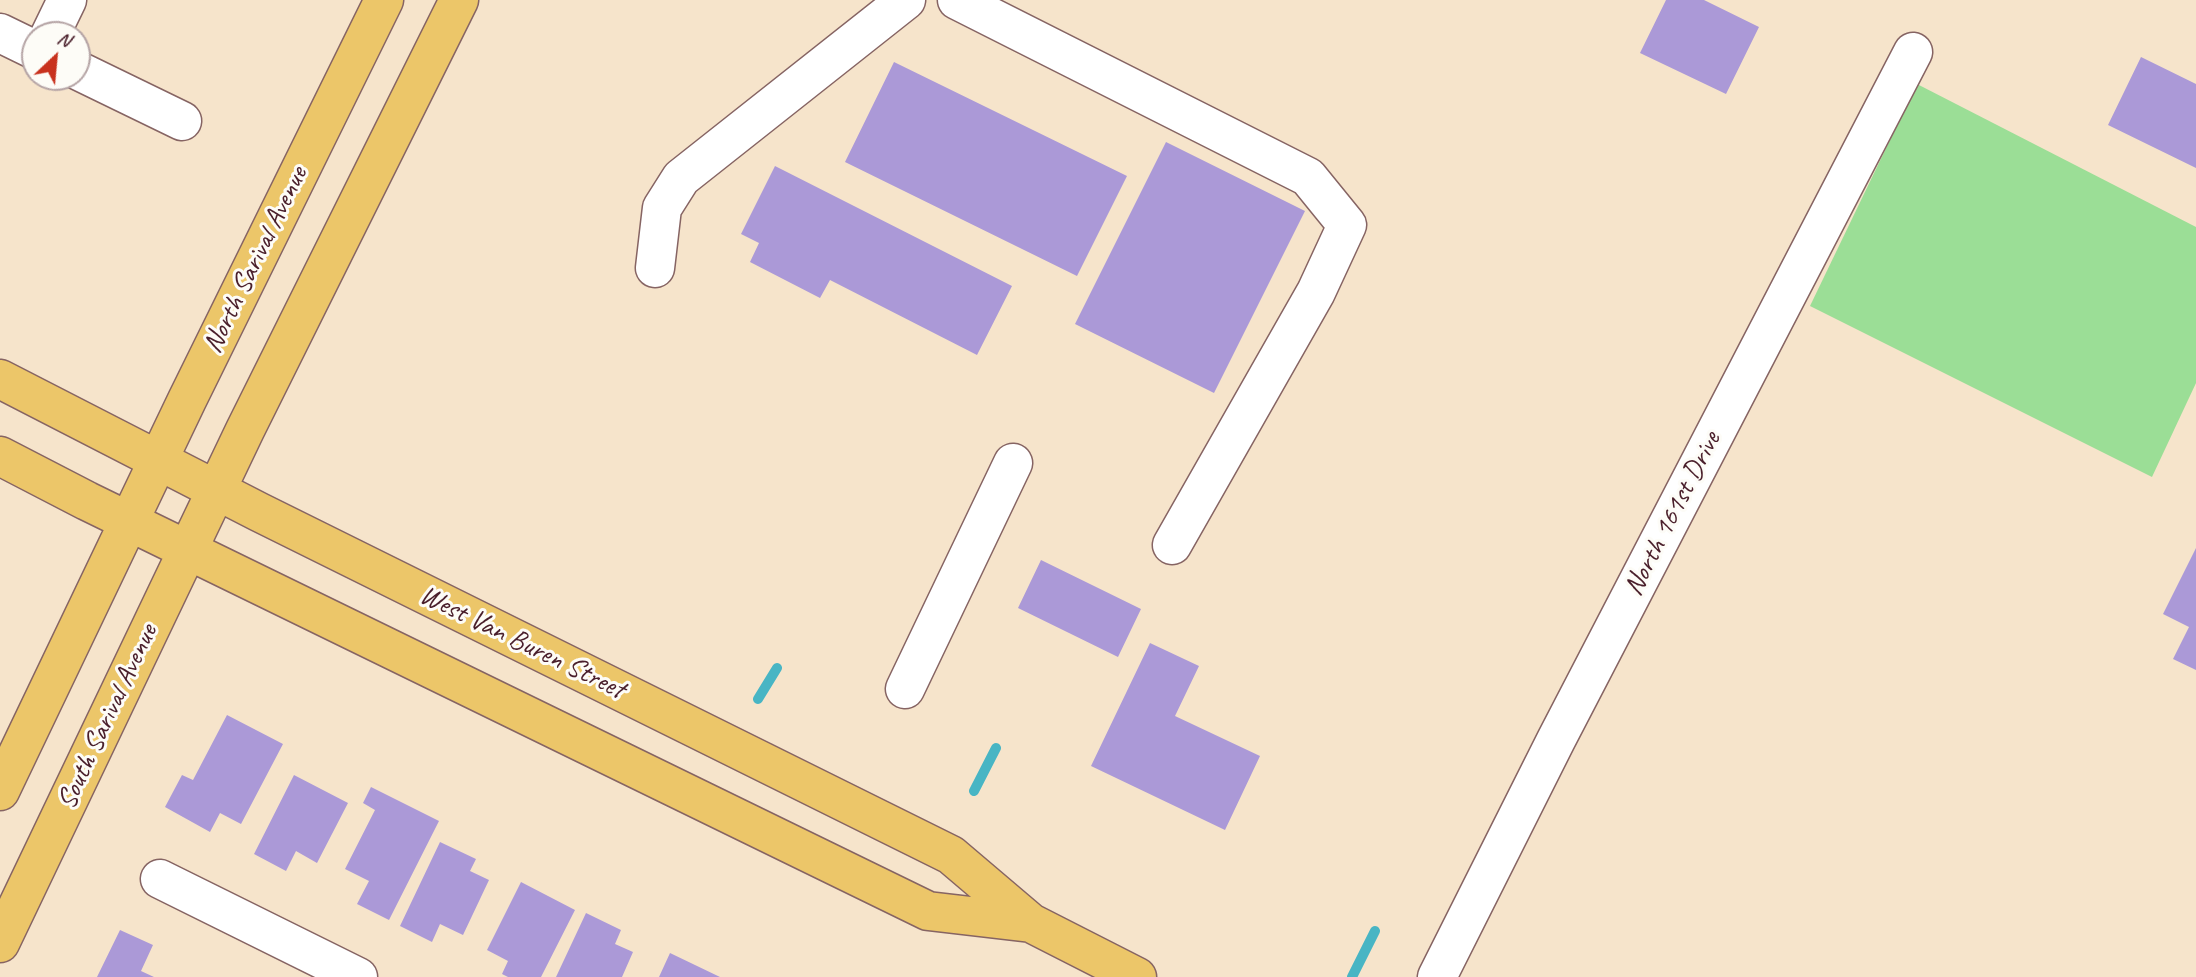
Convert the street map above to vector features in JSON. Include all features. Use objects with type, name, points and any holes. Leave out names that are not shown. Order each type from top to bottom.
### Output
[{"type":"main road","name":"North Sarival Avenue","points":[[130,522],[384,0]]},
{"type":"main road","points":[[216,491],[459,0]]},
{"type":"main road","name":"West Van Buren Street","points":[[0,379],[216,491],[951,855],[1031,923],[1137,977]]},
{"type":"main road","name":"West Van Buren Street","points":[[0,456],[928,911],[1031,923]]},
{"type":"main road","name":"South Sarival Avenue","points":[[0,943],[216,491]]},
{"type":"main road","points":[[0,791],[130,522]]},
{"type":"street","points":[[57,21],[67,0]]},
{"type":"street","points":[[655,268],[662,208],[681,178],[906,0]]},
{"type":"street","points":[[957,0],[1308,177],[1347,225],[1316,292],[1172,545]]},
{"type":"street","points":[[0,33],[21,43]]},
{"type":"street","name":"North 161st Drive","points":[[1437,977],[1556,740],[1913,52]]},
{"type":"street","points":[[91,77],[182,121]]},
{"type":"street","points":[[905,689],[1013,463]]},
{"type":"street","points":[[160,879],[356,977]]},
{"type":"green space","points":[[1917,84],[2196,227],[2196,383],[2152,477],[1810,306]]},
{"type":"building","points":[[1666,0],[1704,0],[1759,27],[1726,94],[1640,53]]},
{"type":"building","points":[[2141,57],[2196,84],[2196,168],[2108,125]]},
{"type":"building","points":[[894,62],[1127,176],[1077,276],[845,162]]},
{"type":"building","points":[[1166,142],[1305,211],[1214,393],[1075,324]]},
{"type":"building","points":[[775,166],[1012,286],[977,355],[830,280],[820,298],[750,262],[759,243],[741,234]]},
{"type":"building","points":[[2196,548],[2196,670],[2173,659],[2189,627],[2163,614]]},
{"type":"building","points":[[1041,560],[1141,609],[1118,657],[1018,608]]},
{"type":"building","points":[[1150,643],[1199,666],[1175,716],[1260,756],[1225,830],[1091,766]]},
{"type":"building","points":[[227,715],[283,744],[241,824],[220,813],[210,832],[165,807],[182,775],[193,780]]},
{"type":"building","points":[[294,775],[348,803],[317,863],[296,851],[286,871],[254,854]]},
{"type":"building","points":[[371,787],[439,821],[389,920],[357,904],[369,881],[345,869],[375,810],[363,803]]},
{"type":"building","points":[[440,842],[476,859],[470,871],[489,880],[463,935],[440,924],[432,942],[400,926]]},
{"type":"building","points":[[521,882],[575,910],[541,977],[508,977],[502,974],[508,961],[487,950]]},
{"type":"building","points":[[586,913],[621,930],[615,944],[633,952],[622,977],[556,977]]},
{"type":"building","points":[[120,930],[153,945],[141,971],[154,977],[97,977]]},
{"type":"building","points":[[670,953],[720,977],[659,977]]},
{"type":"waterway","points":[[758,699],[777,668]]},
{"type":"waterway","points":[[974,791],[996,748]]},
{"type":"waterway","points":[[1352,977],[1375,931]]}]
